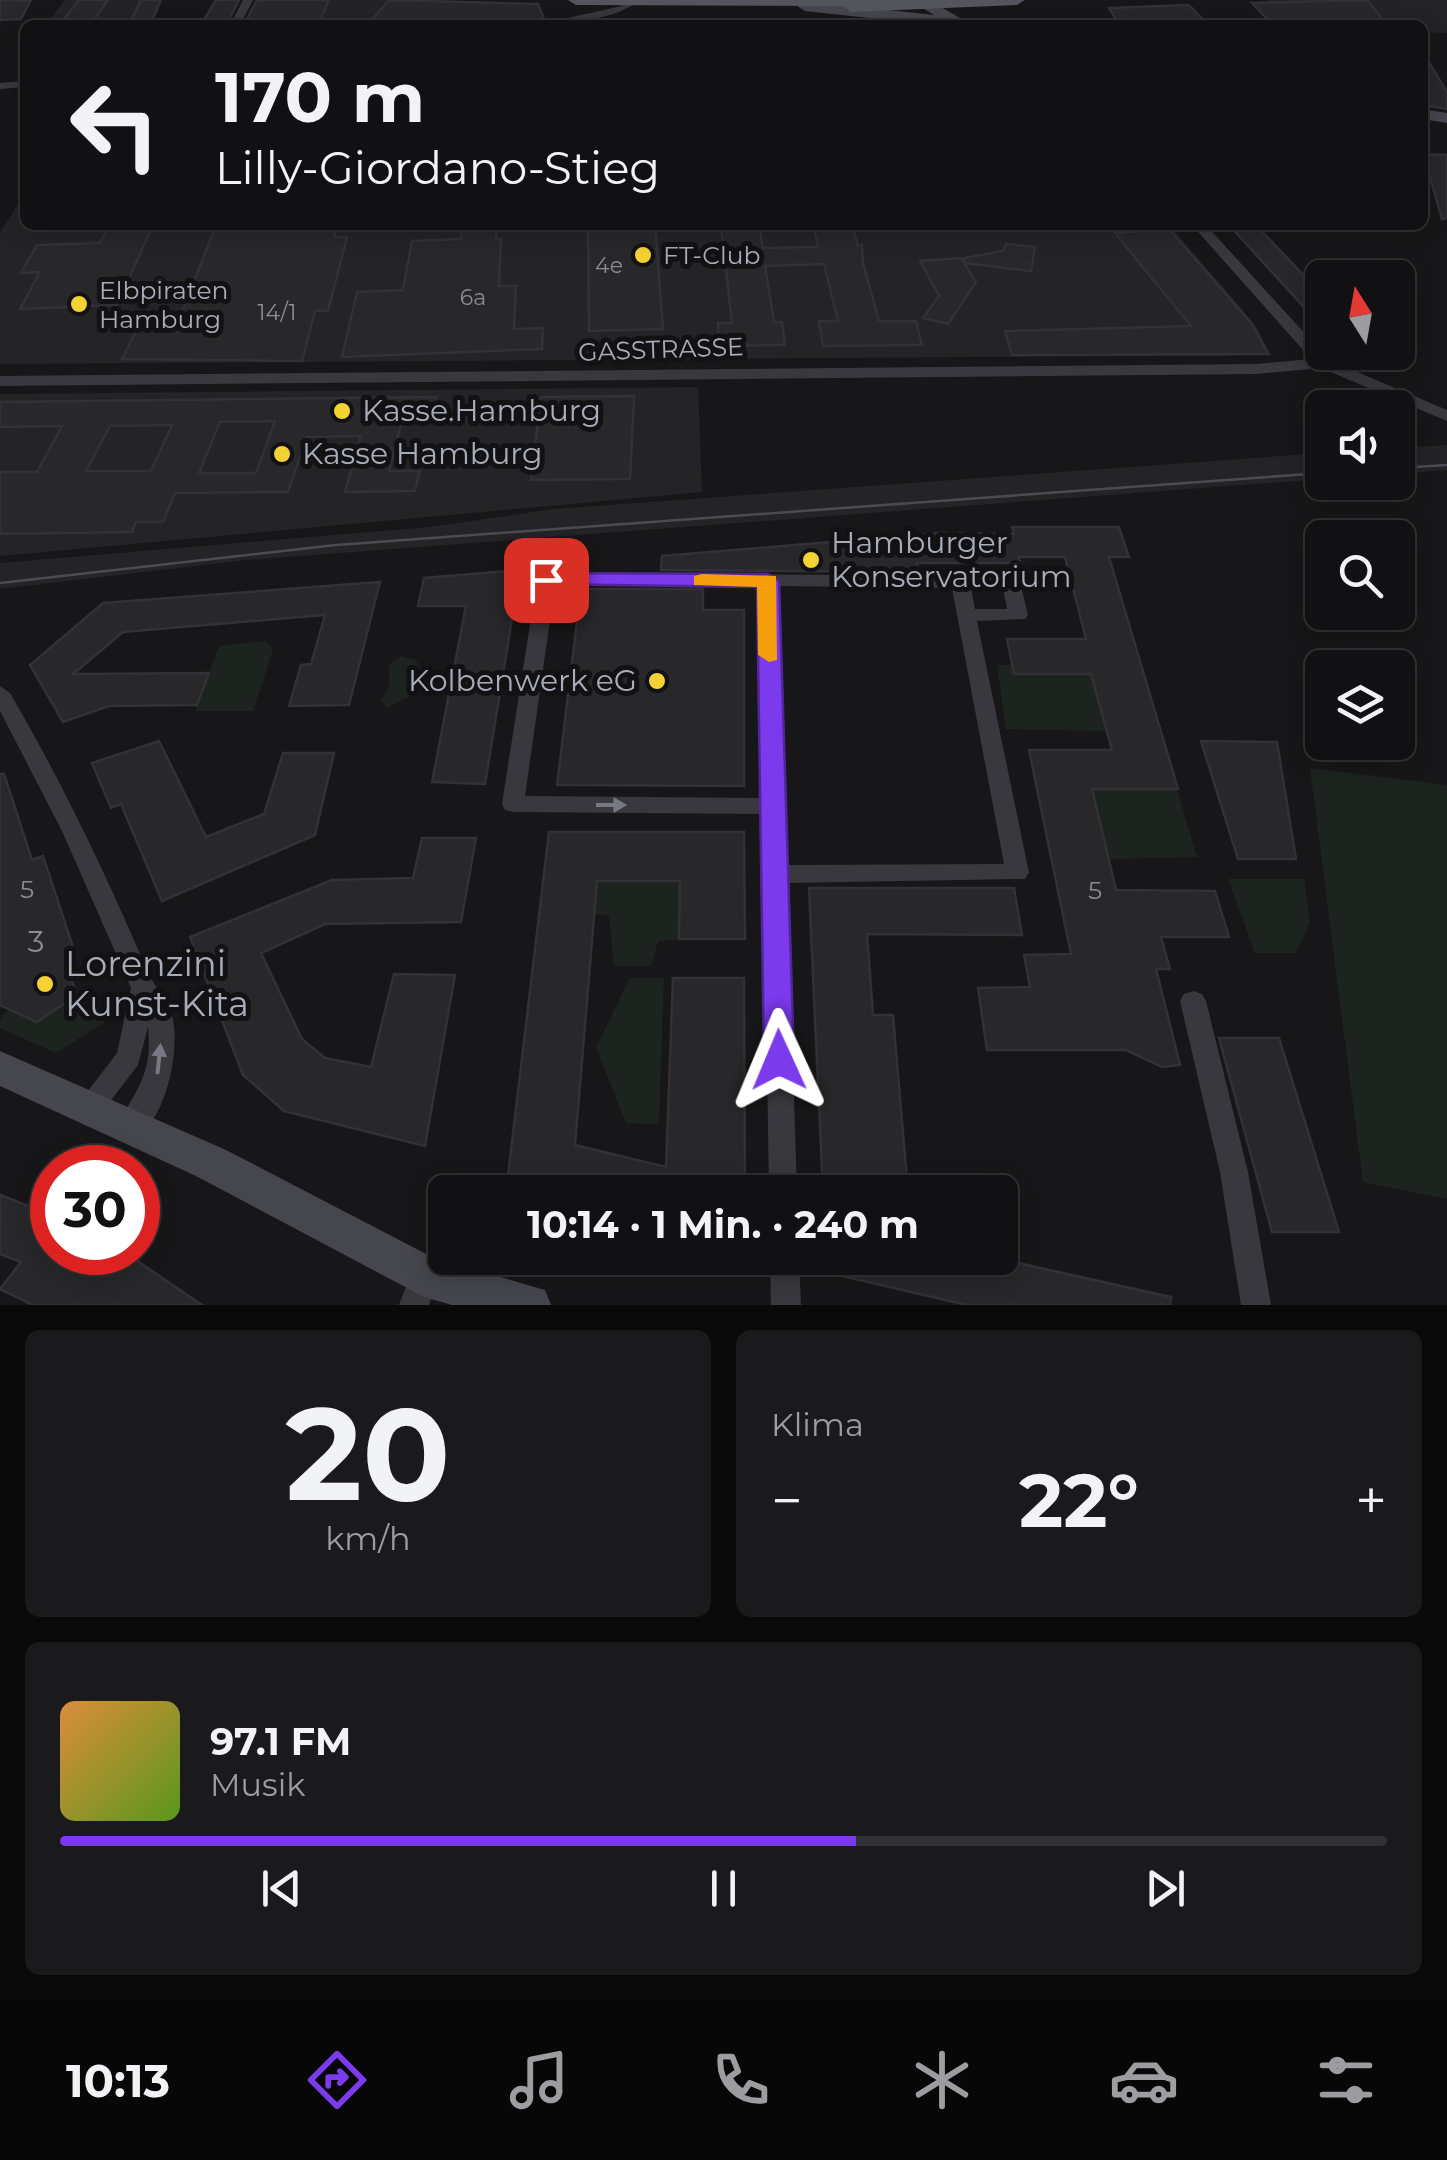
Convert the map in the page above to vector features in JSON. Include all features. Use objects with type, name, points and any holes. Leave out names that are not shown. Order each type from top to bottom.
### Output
[{"type":"main road","points":[[680,0],[922,9],[1017,0]]},
{"type":"main road","points":[[799,5],[871,0]]},
{"type":"main road","points":[[567,2],[694,1]]},
{"type":"street","points":[[567,20],[625,8],[635,1]]},
{"type":"street","points":[[799,5],[922,9],[951,20]]},
{"type":"street","points":[[1203,230],[1305,343]]},
{"type":"street","name":"GASSTRASSE","points":[[0,381],[1221,370],[1305,365]]},
{"type":"street","points":[[1338,370],[1447,416]]},
{"type":"street","points":[[772,806],[513,804],[546,580],[1011,582],[1018,615],[966,615]]},
{"type":"street","points":[[768,581],[782,1175]]},
{"type":"street","points":[[774,874],[1017,873],[961,582]]},
{"type":"street","points":[[0,693],[36,756],[113,914],[143,990],[155,1004],[162,1034],[156,1086],[132,1127]]},
{"type":"street","points":[[90,1108],[129,1056],[143,990]]},
{"type":"street","points":[[1193,1001],[1234,1172],[1256,1305]]},
{"type":"street","points":[[0,1068],[132,1127],[419,1291],[529,1305]]},
{"type":"street","points":[[785,1275],[786,1305]]},
{"type":"shaded area","points":[[65,0],[161,0],[152,20],[49,20]]},
{"type":"shaded area","points":[[256,0],[389,0],[382,20],[246,20]]},
{"type":"shaded area","points":[[1266,0],[1447,0],[1447,33],[1428,32],[1428,20],[1288,20]]},
{"type":"shaded area","points":[[20,201],[20,230],[1174,230],[1256,326],[1271,355],[0,364],[0,233]]},
{"type":"shaded area","points":[[698,387],[702,492],[0,556],[0,394]]},
{"type":"shaded area","points":[[1447,445],[1447,470],[1415,473],[1415,447]]},
{"type":"shaded area","points":[[1305,454],[1305,480],[246,560],[0,589],[0,563],[430,527],[554,509]]},
{"type":"shaded area","points":[[266,641],[273,649],[253,711],[195,711],[219,646]]},
{"type":"shaded area","points":[[401,656],[416,660],[420,669],[410,696],[387,708],[381,700],[390,684],[389,664]]},
{"type":"shaded area","points":[[997,665],[1012,665],[1014,674],[1091,674],[1106,731],[1006,729]]},
{"type":"shaded area","points":[[1310,768],[1447,785],[1447,1199],[1363,1182]]},
{"type":"shaded area","points":[[1092,789],[1177,789],[1197,857],[1109,859]]},
{"type":"shaded area","points":[[597,874],[606,881],[680,881],[679,939],[658,941],[651,966],[614,966],[609,915],[594,914]]},
{"type":"shaded area","points":[[1228,879],[1304,879],[1310,922],[1296,953],[1255,953]]},
{"type":"shaded area","points":[[630,978],[664,978],[659,1124],[626,1123],[596,1047]]},
{"type":"shaded area","points":[[77,995],[105,1022],[56,1053],[0,1028],[0,1019],[9,1009]]},
{"type":"building","points":[[0,0],[31,0],[21,19],[0,20]]},
{"type":"building","points":[[79,0],[108,0],[94,20],[63,20]]},
{"type":"building","points":[[141,0],[161,0],[152,20],[131,20]]},
{"type":"building","points":[[216,0],[239,0],[229,20],[204,20]]},
{"type":"building","points":[[257,0],[329,0],[320,20],[247,20]]},
{"type":"building","points":[[389,0],[538,4],[544,19],[542,20],[371,20]]},
{"type":"building","points":[[1367,0],[1383,20],[1268,20],[1252,3]]},
{"type":"building","points":[[1189,5],[1203,20],[1116,20],[1109,8]]},
{"type":"building","points":[[1428,61],[1447,92],[1447,109],[1428,106]]},
{"type":"building","points":[[1428,154],[1447,155],[1447,218],[1442,219]]},
{"type":"building","points":[[106,230],[151,230],[117,305],[20,309],[40,272],[21,273],[37,245],[100,243]]},
{"type":"building","points":[[214,230],[336,230],[334,237],[347,237],[328,311],[315,311],[302,361],[122,359],[138,327],[177,325]]},
{"type":"building","points":[[462,230],[497,230],[496,239],[501,239],[499,286],[516,286],[514,329],[543,328],[542,349],[342,357],[357,292],[403,290],[412,241],[461,239]]},
{"type":"building","points":[[588,230],[655,230],[663,329],[589,331]]},
{"type":"building","points":[[721,230],[760,230],[763,248],[818,247],[814,230],[853,230],[858,246],[862,245],[879,321],[916,321],[922,345],[823,346],[819,321],[838,321],[824,264],[765,266],[774,322],[782,322],[785,345],[719,346],[718,323],[732,323]]},
{"type":"building","points":[[1170,230],[1252,324],[1268,354],[1012,355],[1005,331],[1191,326],[1115,233]]},
{"type":"building","points":[[1234,230],[1261,230],[1305,277],[1305,308]]},
{"type":"building","points":[[1006,244],[1035,247],[1031,271],[965,263],[964,258],[1003,251]]},
{"type":"building","points":[[961,258],[976,282],[948,324],[923,318],[939,296],[920,261]]},
{"type":"building","points":[[634,396],[630,479],[531,480],[541,397]]},
{"type":"building","points":[[437,397],[432,420],[402,420],[389,471],[420,471],[415,491],[345,492],[361,436],[307,437],[288,492],[175,493],[163,522],[136,522],[132,532],[0,534],[0,472],[37,472],[62,426],[0,427],[0,402]],"holes":[[[275,421],[256,473],[199,473],[220,422]],[[172,425],[151,471],[86,471],[110,426]]]},
{"type":"building","points":[[1012,527],[1119,527],[1129,557],[1109,557],[1178,789],[1092,789],[1116,890],[1215,891],[1229,937],[1161,937],[1170,969],[1156,969],[1180,1065],[1162,1067],[1126,1050],[987,1050],[978,988],[1030,987],[1024,955],[1071,954],[1029,750],[1112,750],[1091,674],[1014,674],[1007,639],[1086,639],[1065,557],[1019,557],[1020,563],[917,563],[918,572],[661,570],[662,556],[938,533],[1014,534]]},
{"type":"building","points":[[520,570],[485,784],[432,782],[466,606],[418,606],[424,578]]},
{"type":"building","points":[[380,582],[349,705],[289,706],[301,665],[311,664],[325,615],[123,632],[73,674],[209,673],[197,705],[109,706],[63,722],[30,665],[103,603]]},
{"type":"building","name":"Kolbenwerk eG","points":[[581,589],[703,589],[703,610],[744,610],[744,786],[557,785]]},
{"type":"building","points":[[159,741],[206,837],[264,814],[283,753],[334,753],[315,835],[162,901],[121,804],[111,808],[92,763]]},
{"type":"building","points":[[1201,741],[1277,742],[1296,859],[1238,859]]},
{"type":"building","points":[[0,774],[4,774],[32,860],[43,856],[76,956],[65,960],[77,995],[37,1022],[0,1005]]},
{"type":"building","points":[[549,832],[744,832],[745,939],[679,939],[680,881],[597,881],[575,1145],[666,1167],[673,978],[744,978],[745,1175],[508,1175]]},
{"type":"building","points":[[422,838],[476,838],[461,922],[325,924],[261,953],[302,1039],[325,1058],[371,1067],[394,974],[455,975],[425,1146],[284,1111],[243,1075],[190,937],[332,880],[413,878]]},
{"type":"building","points":[[809,888],[1014,888],[1022,935],[867,934],[873,1015],[893,1015],[907,1175],[822,1175]]},
{"type":"building","points":[[1219,1038],[1279,1038],[1339,1232],[1272,1232]]},
{"type":"building","points":[[0,1195],[30,1207],[30,1275],[158,1275],[202,1305],[33,1305],[0,1289],[21,1262],[0,1254]]},
{"type":"building","points":[[1018,1263],[1171,1297],[1170,1305],[967,1305],[838,1275],[1018,1275]]},
{"type":"tram line","points":[[1415,467],[1447,465]]},
{"type":"tram line","points":[[0,583],[336,545],[1305,474]]},
{"type":"slow traffic","points":[[702,580],[768,581],[769,655]]},
{"type":"place","name":"FT-Club","points":[[643,255]]},
{"type":"place","name":"Elbpiraten Hamburg","points":[[79,304]]},
{"type":"place","name":"Kasse.Hamburg","points":[[342,411]]},
{"type":"place","name":"Kasse Hamburg","points":[[282,454]]},
{"type":"place","name":"Hamburger Konservatorium","points":[[811,560]]},
{"type":"place","name":"Kolbenwerk eG","points":[[657,681]]},
{"type":"place","name":"Lorenzini Kunst-Kita","points":[[45,984]]},
{"type":"route","points":[[546,580],[768,581],[779,1060]]}]
